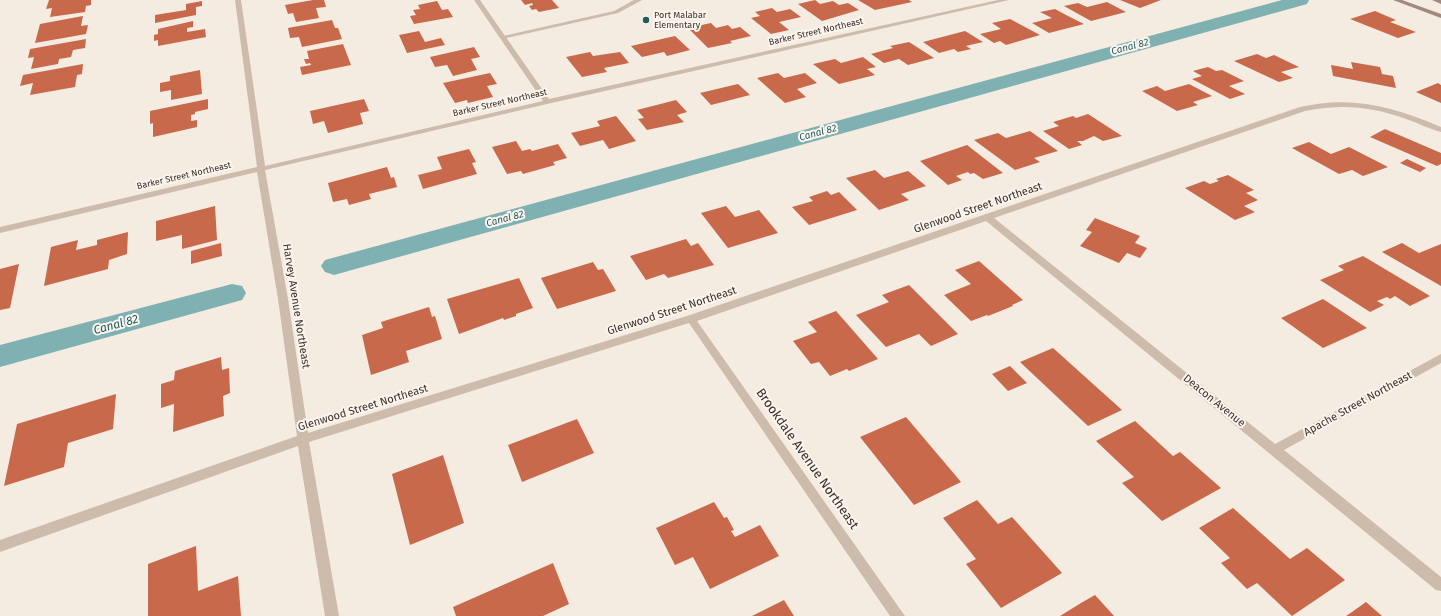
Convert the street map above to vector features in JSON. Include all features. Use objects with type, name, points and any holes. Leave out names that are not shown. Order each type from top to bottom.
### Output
[{"type":"main road","points":[[1396,0],[1441,16]]},
{"type":"main road","points":[[1435,0],[1441,2]]},
{"type":"street","name":"Harvey Avenue Northeast","points":[[238,0],[261,169],[283,299],[332,616]]},
{"type":"street","points":[[477,0],[547,102]]},
{"type":"street","points":[[502,37],[616,12],[639,0]]},
{"type":"street","name":"Barker Street Northeast","points":[[0,230],[547,102],[1006,0]]},
{"type":"street","name":"Glenwood Street Northeast","points":[[0,546],[304,439],[690,318],[1303,109],[1351,104],[1374,107],[1400,114],[1441,130]]},
{"type":"street","name":"Deacon Avenue","points":[[988,217],[1441,585]]},
{"type":"street","name":"Brookdale Avenue Northeast","points":[[690,318],[898,616]]},
{"type":"street","name":"Apache Street Northeast","points":[[1274,450],[1441,358]]},
{"type":"building","points":[[49,0],[91,0],[91,5],[86,6],[85,12],[50,17],[52,8],[46,9]]},
{"type":"building","points":[[313,0],[324,0],[326,7],[316,8],[319,18],[296,22],[293,13],[288,14],[285,5]]},
{"type":"building","points":[[521,0],[552,0],[559,8],[539,12],[536,9],[532,10],[529,6],[533,5],[532,3],[525,5]]},
{"type":"building","points":[[815,0],[820,4],[833,1],[839,5],[848,3],[859,10],[822,21],[798,4]]},
{"type":"building","points":[[858,0],[909,0],[912,2],[875,10]]},
{"type":"building","points":[[1120,0],[1161,0],[1140,8]]},
{"type":"building","points":[[202,1],[202,6],[196,7],[196,15],[155,23],[155,15],[186,10],[186,4]]},
{"type":"building","points":[[437,1],[442,10],[448,9],[453,17],[414,24],[410,16],[416,15],[413,10],[420,9],[418,5]]},
{"type":"building","points":[[1107,2],[1126,12],[1091,21],[1064,6],[1078,3],[1087,7]]},
{"type":"building","points":[[772,8],[777,12],[790,9],[801,17],[779,22],[789,30],[771,34],[751,18],[760,16],[755,12]]},
{"type":"building","points":[[1055,9],[1084,24],[1049,33],[1032,23],[1052,18],[1040,12]]},
{"type":"building","points":[[1375,11],[1396,20],[1390,22],[1416,32],[1398,38],[1350,19]]},
{"type":"building","points":[[83,16],[81,26],[88,25],[86,34],[35,43],[40,24]]},
{"type":"building","points":[[1010,19],[1040,35],[1006,45],[1000,41],[994,43],[980,34],[1001,29],[992,23]]},
{"type":"building","points":[[332,20],[335,28],[338,28],[342,39],[302,47],[299,37],[290,38],[288,28]]},
{"type":"building","points":[[193,21],[193,27],[187,28],[187,32],[205,29],[206,37],[158,46],[158,40],[154,41],[154,35],[158,34],[158,29]]},
{"type":"building","points":[[711,23],[716,28],[728,25],[732,29],[740,27],[751,36],[730,41],[732,43],[708,48],[688,28]]},
{"type":"building","points":[[419,31],[425,42],[441,38],[445,45],[407,53],[399,35]]},
{"type":"building","points":[[965,31],[983,42],[966,46],[971,49],[958,52],[954,49],[939,53],[923,42]]},
{"type":"building","points":[[675,36],[690,50],[667,56],[664,52],[642,57],[631,46]]},
{"type":"building","points":[[86,39],[85,48],[73,50],[71,57],[59,59],[58,64],[31,69],[34,57],[28,58],[30,49]]},
{"type":"building","points":[[909,42],[934,58],[908,65],[899,59],[884,63],[871,54],[893,48],[890,46]]},
{"type":"building","points":[[343,44],[351,65],[302,75],[300,67],[311,65],[310,63],[306,64],[304,59],[309,59],[307,51]]},
{"type":"building","points":[[474,47],[480,57],[471,59],[477,70],[453,76],[447,65],[435,67],[430,57]]},
{"type":"building","points":[[590,52],[593,56],[620,52],[629,63],[604,68],[607,72],[582,77],[566,57]]},
{"type":"building","points":[[1257,54],[1266,58],[1274,55],[1299,67],[1281,72],[1293,78],[1279,82],[1234,61]]},
{"type":"building","points":[[863,57],[876,67],[867,69],[875,75],[839,84],[813,64],[835,59],[841,63]]},
{"type":"building","points":[[1351,62],[1380,67],[1382,74],[1393,76],[1396,88],[1333,76],[1331,65],[1353,69]]},
{"type":"building","points":[[83,64],[82,74],[77,75],[75,87],[30,95],[33,83],[20,86],[23,75]]},
{"type":"building","points":[[1208,67],[1216,71],[1222,70],[1244,81],[1229,86],[1245,94],[1230,99],[1192,79],[1202,76],[1193,71]]},
{"type":"building","points":[[200,70],[202,94],[171,100],[171,90],[160,92],[160,83],[170,81],[170,76]]},
{"type":"building","points":[[490,73],[497,84],[487,86],[493,97],[468,103],[467,100],[455,103],[443,83]]},
{"type":"building","points":[[778,73],[784,78],[805,73],[817,83],[797,89],[806,97],[785,103],[757,78]]},
{"type":"building","points":[[1438,83],[1441,85],[1441,103],[1416,92]]},
{"type":"building","points":[[738,84],[750,95],[711,105],[700,93]]},
{"type":"building","points":[[1189,84],[1212,96],[1193,102],[1198,105],[1177,111],[1142,91],[1157,86],[1165,91]]},
{"type":"building","points":[[208,99],[208,109],[195,112],[195,114],[191,115],[191,121],[197,120],[197,127],[153,137],[153,123],[150,124],[150,111]]},
{"type":"building","points":[[364,99],[369,111],[360,113],[363,124],[328,133],[324,121],[313,124],[310,111]]},
{"type":"building","points":[[676,100],[687,112],[677,115],[684,122],[647,130],[638,119],[644,118],[637,110]]},
{"type":"building","points":[[1088,114],[1122,136],[1103,141],[1094,136],[1083,141],[1077,141],[1082,145],[1069,149],[1043,131],[1059,126],[1053,122],[1073,116],[1076,118]]},
{"type":"building","points":[[616,116],[636,141],[609,149],[603,140],[580,146],[571,133],[600,126],[597,121]]},
{"type":"building","points":[[1385,129],[1441,153],[1441,164],[1437,166],[1370,137]]},
{"type":"building","points":[[1030,131],[1058,151],[1034,158],[1040,162],[1015,170],[974,140],[998,133],[1006,138]]},
{"type":"building","points":[[516,141],[522,151],[530,149],[532,151],[558,144],[567,158],[553,162],[555,165],[523,174],[521,171],[507,174],[492,147]]},
{"type":"building","points":[[1309,142],[1331,154],[1349,147],[1388,167],[1363,176],[1352,170],[1339,174],[1292,148]]},
{"type":"building","points":[[967,145],[1003,173],[983,179],[974,173],[970,174],[968,172],[956,176],[962,180],[948,185],[920,161]]},
{"type":"building","points":[[469,149],[476,162],[472,163],[477,174],[423,189],[418,175],[442,169],[437,157]]},
{"type":"building","points":[[1407,159],[1426,168],[1420,172],[1400,163]]},
{"type":"building","points":[[387,167],[391,178],[394,177],[397,187],[369,194],[371,199],[349,205],[347,199],[333,202],[328,183]]},
{"type":"building","points":[[875,170],[884,178],[908,171],[926,186],[901,194],[909,200],[879,210],[846,178]]},
{"type":"building","points":[[1228,175],[1254,190],[1246,193],[1258,200],[1244,206],[1255,212],[1235,220],[1185,188],[1204,181],[1210,184],[1219,181],[1216,179]]},
{"type":"building","points":[[827,191],[831,195],[839,192],[857,210],[809,225],[792,207],[813,201],[809,197]]},
{"type":"building","points":[[215,206],[217,240],[182,249],[182,235],[156,241],[156,221]]},
{"type":"building","points":[[726,206],[735,217],[759,210],[778,233],[728,248],[701,213]]},
{"type":"building","points":[[1095,218],[1140,236],[1135,243],[1147,248],[1140,258],[1127,253],[1119,263],[1080,246],[1092,232],[1086,230]]},
{"type":"building","points":[[128,232],[127,254],[109,260],[108,269],[44,286],[51,247],[78,240],[76,250],[97,245],[97,240]]},
{"type":"building","points":[[686,239],[691,246],[698,243],[714,265],[668,278],[664,274],[646,280],[630,256]]},
{"type":"building","points":[[221,243],[222,256],[191,264],[191,251]]},
{"type":"building","points":[[1402,243],[1419,253],[1441,244],[1441,286],[1382,252]]},
{"type":"building","points":[[1363,256],[1430,296],[1410,306],[1395,296],[1390,299],[1387,297],[1377,301],[1384,305],[1370,312],[1320,280],[1344,270],[1338,266]]},
{"type":"building","points":[[979,261],[1023,300],[1012,305],[1013,306],[971,321],[944,295],[971,284],[955,270]]},
{"type":"building","points":[[593,262],[598,270],[603,269],[616,291],[557,309],[541,278]]},
{"type":"building","points":[[19,264],[10,308],[0,310],[0,269]]},
{"type":"building","points":[[519,278],[533,308],[516,314],[516,316],[504,320],[503,318],[459,334],[447,299]]},
{"type":"building","points":[[909,285],[958,334],[931,346],[919,334],[886,347],[856,315],[889,302],[882,295]]},
{"type":"building","points":[[1323,299],[1367,328],[1323,348],[1281,318]]},
{"type":"building","points":[[429,307],[432,317],[435,316],[442,339],[406,351],[409,362],[371,375],[362,335],[383,328],[381,322]]},
{"type":"building","points":[[836,311],[878,359],[849,371],[847,369],[830,376],[819,362],[811,364],[793,341],[817,332],[808,322]]},
{"type":"building","points":[[1053,348],[1122,410],[1088,426],[1020,362]]},
{"type":"building","points":[[221,357],[222,370],[229,368],[230,393],[223,396],[224,416],[173,432],[174,404],[161,408],[161,384],[174,380],[175,371]]},
{"type":"building","points":[[1010,366],[1027,383],[1008,391],[992,374]]},
{"type":"building","points":[[116,394],[113,429],[68,443],[64,467],[4,486],[17,424]]},
{"type":"building","points":[[906,417],[961,482],[914,505],[860,437]]},
{"type":"building","points":[[577,419],[594,453],[522,482],[508,445]]},
{"type":"building","points":[[1135,421],[1173,456],[1180,452],[1221,488],[1162,521],[1122,483],[1134,477],[1096,441]]},
{"type":"building","points":[[443,455],[464,523],[410,545],[392,474]]},
{"type":"building","points":[[977,500],[998,524],[1012,517],[1062,573],[1001,608],[966,564],[976,559],[943,518]]},
{"type":"building","points":[[714,502],[724,518],[727,517],[734,530],[731,531],[735,537],[760,525],[779,556],[710,589],[693,557],[675,565],[656,528]]},
{"type":"building","points":[[1233,508],[1290,559],[1307,548],[1345,580],[1292,616],[1257,583],[1247,589],[1221,563],[1230,558],[1199,528]]},
{"type":"building","points":[[196,546],[198,591],[238,576],[241,616],[148,616],[148,564]]},
{"type":"building","points":[[553,563],[569,604],[543,616],[456,616],[453,607]]},
{"type":"building","points":[[1095,595],[1114,616],[1060,616],[1081,603]]},
{"type":"building","points":[[784,600],[794,616],[752,616]]},
{"type":"building","points":[[1366,602],[1382,616],[1346,616],[1352,612]]},
{"type":"waterway","name":"Canal 82","points":[[334,266],[1301,0]]},
{"type":"waterway","name":"Canal 82","points":[[0,356],[232,293]]},
{"type":"place","name":"Port Malabar Elementary","points":[[646,20]]}]
